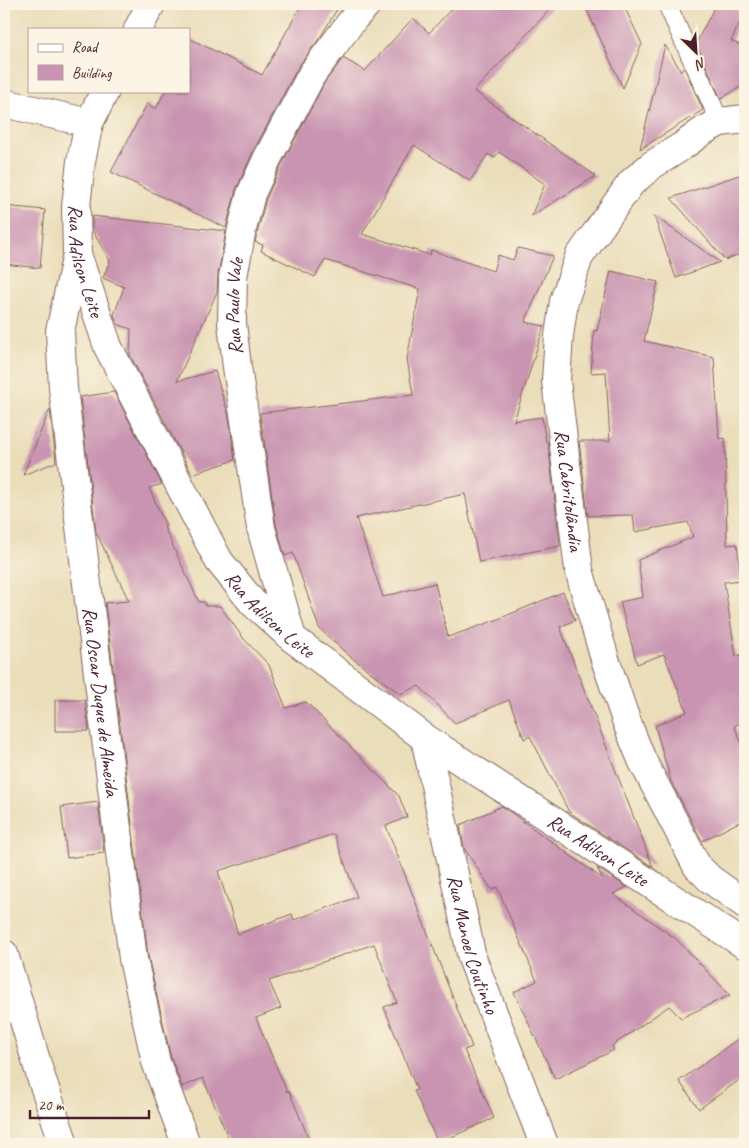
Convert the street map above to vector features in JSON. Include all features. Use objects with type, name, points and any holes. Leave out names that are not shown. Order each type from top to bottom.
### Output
[{"type":"street","points":[[139,28],[151,4]]},
{"type":"street","name":"Rua Paulo Vale","points":[[292,638],[261,528],[232,324],[233,277],[242,229],[252,194],[267,159],[312,74],[354,18],[367,4]]},
{"type":"street","name":"Rua Adilson Leite","points":[[104,92],[89,123],[81,161],[76,207],[77,254],[108,347],[219,561],[253,603],[292,638],[425,738],[745,945]]},
{"type":"street","points":[[4,103],[89,123]]},
{"type":"street","name":"Rua Cabritolândia","points":[[733,120],[652,165],[631,182],[579,257],[564,301],[556,381],[580,570],[605,659],[627,723],[642,760],[697,866],[710,879],[745,904]]},
{"type":"street","name":"Rua Oscar Duque de Almeida","points":[[77,254],[60,331],[63,388],[126,914],[142,1002],[156,1062],[186,1144]]},
{"type":"street","name":"Rua Manoel Coutinho","points":[[425,738],[472,958],[544,1144]]},
{"type":"street","points":[[4,954],[38,1068],[64,1144]]},
{"type":"lane","points":[[666,4],[733,120]]},
{"type":"building","points":[[302,4],[340,4],[321,36],[298,67],[253,152],[236,190],[226,228],[111,172],[147,104],[156,109],[164,92],[190,92],[190,39],[262,75]]},
{"type":"building","points":[[456,4],[555,4],[474,91],[596,176],[531,216],[545,184],[499,152],[494,158],[488,154],[470,181],[414,145],[362,234],[430,255],[431,250],[493,271],[498,255],[513,260],[518,248],[553,256],[525,322],[544,326],[514,421],[542,417],[546,442],[548,442],[560,546],[479,562],[465,494],[356,518],[383,597],[435,583],[448,637],[496,620],[563,592],[575,620],[560,627],[653,867],[569,812],[530,736],[524,739],[509,700],[455,723],[419,686],[400,694],[347,654],[319,628],[293,553],[285,556],[276,525],[260,413],[413,395],[407,359],[420,289],[325,260],[315,277],[261,251],[263,245],[255,242],[266,199],[325,82],[343,58],[365,71],[413,18],[429,33]]},
{"type":"building","points":[[584,4],[623,4],[642,44],[623,88]]},
{"type":"building","points":[[716,4],[745,4],[745,12],[731,41],[745,47],[745,84],[721,99],[696,43]]},
{"type":"building","points":[[665,45],[681,71],[684,67],[703,110],[640,149]]},
{"type":"building","points":[[745,173],[745,252],[725,260],[671,198]]},
{"type":"building","points":[[4,206],[45,210],[40,268],[4,264]]},
{"type":"building","points":[[92,216],[226,231],[218,274],[217,292],[177,381],[215,371],[229,417],[235,460],[192,474],[130,355],[131,329],[117,324],[114,315],[124,287],[103,278],[110,261],[92,230]]},
{"type":"building","points":[[654,216],[720,262],[676,278]]},
{"type":"building","points":[[611,271],[658,282],[644,341],[714,357],[719,439],[725,438],[727,545],[737,544],[741,580],[724,582],[736,657],[745,653],[745,721],[734,726],[745,751],[745,819],[702,841],[671,781],[655,726],[687,712],[664,654],[637,664],[620,602],[643,597],[638,560],[693,537],[688,522],[635,532],[633,515],[588,516],[579,441],[610,441],[606,372],[591,373],[594,330],[597,331]]},
{"type":"building","points":[[114,392],[162,484],[149,488],[166,526],[164,527],[199,602],[205,602],[205,606],[220,606],[244,639],[269,665],[286,708],[306,702],[399,796],[407,817],[386,826],[472,1047],[464,1050],[494,1118],[438,1143],[414,1091],[417,1090],[384,1007],[397,1002],[374,944],[269,981],[281,1008],[256,1018],[311,1144],[231,1144],[203,1078],[182,1087],[171,1058],[148,956],[105,603],[129,601],[96,532],[80,397]],"holes":[[[334,834],[357,897],[294,920],[292,914],[238,934],[218,871]]]},
{"type":"building","points":[[50,409],[56,462],[23,475]]},
{"type":"building","points":[[55,700],[85,700],[89,731],[55,731]]},
{"type":"building","points":[[98,802],[104,853],[67,858],[61,807]]},
{"type":"building","points":[[502,806],[603,879],[597,868],[627,887],[613,894],[676,939],[730,995],[681,1018],[669,1006],[612,1046],[614,1050],[555,1079],[514,992],[537,981],[497,887],[492,890],[464,848],[460,825]]},
{"type":"building","points":[[745,1034],[745,1076],[699,1109],[679,1081]]}]
